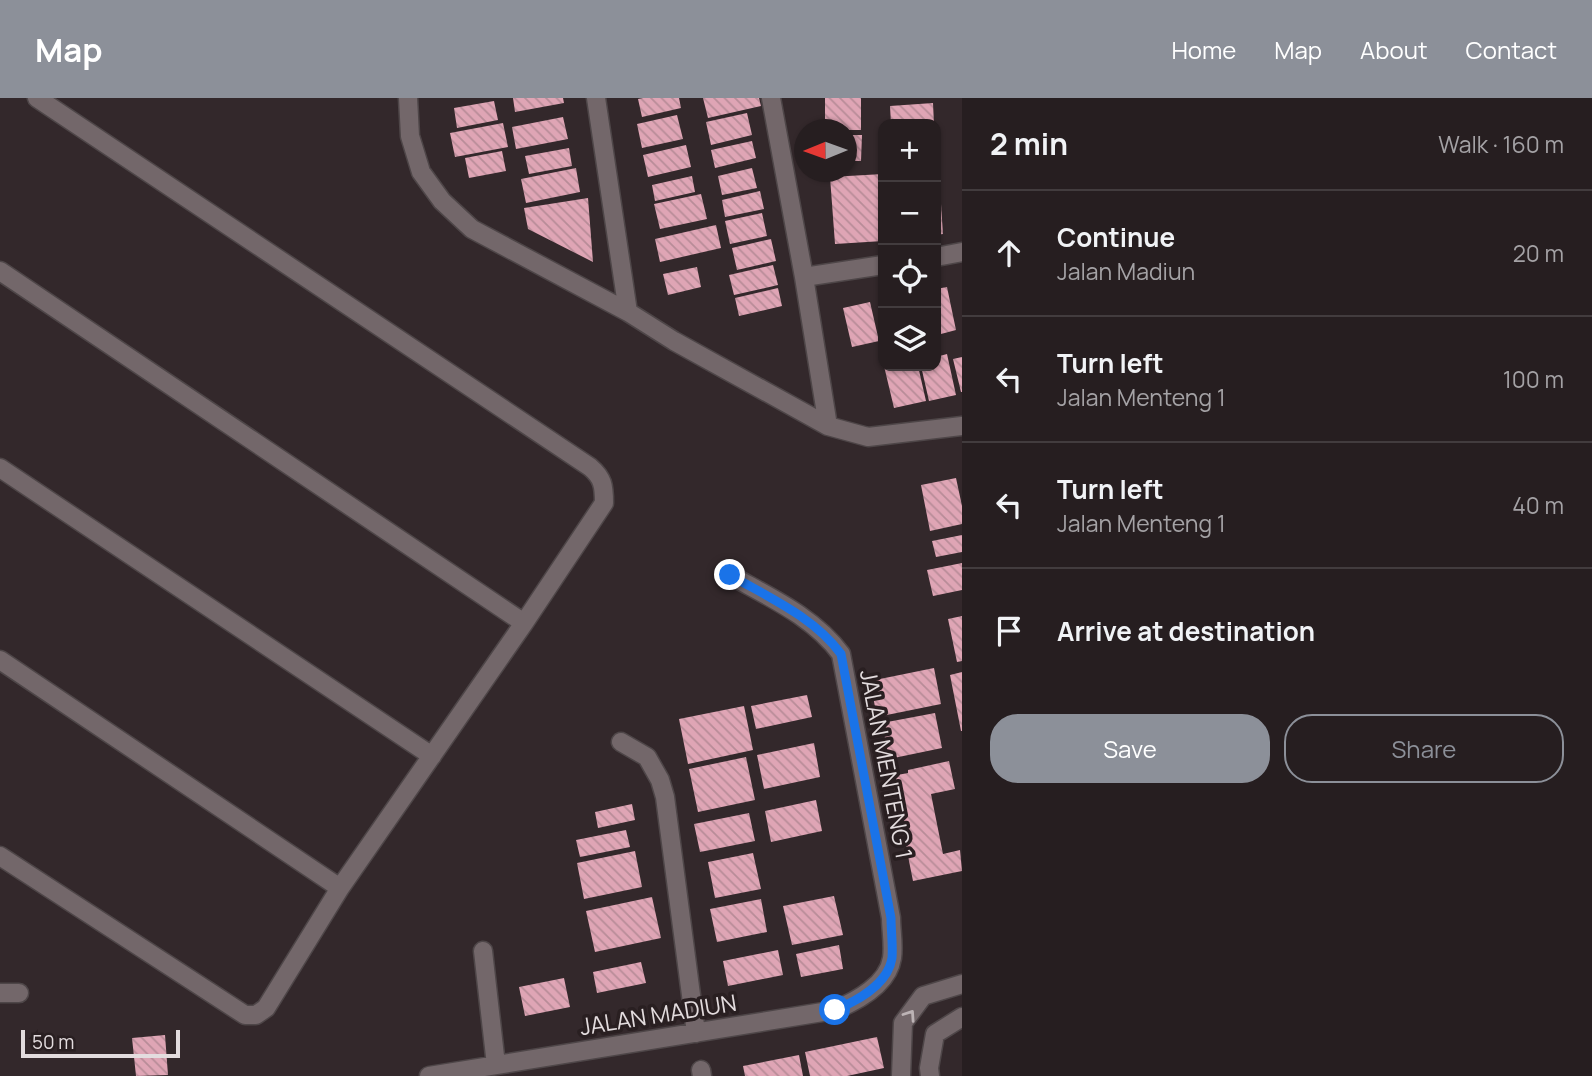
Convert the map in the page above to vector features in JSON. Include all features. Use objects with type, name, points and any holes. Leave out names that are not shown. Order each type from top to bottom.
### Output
[{"type":"street","points":[[0,856],[245,1016],[256,1015],[266,1008],[340,888],[604,503],[604,487],[600,476],[590,467],[37,98]]},
{"type":"street","points":[[408,98],[410,136],[421,172],[442,201],[472,229],[628,312],[674,341],[828,426],[867,436],[962,426]]},
{"type":"street","points":[[596,98],[628,312]]},
{"type":"street","points":[[771,98],[828,426]]},
{"type":"street","points":[[941,256],[962,252]]},
{"type":"street","points":[[804,277],[878,266]]},
{"type":"street","points":[[0,271],[524,623]]},
{"type":"street","points":[[0,468],[432,756]]},
{"type":"street","name":"JALAN MENTENG 1","points":[[730,575],[808,622],[830,639],[841,654],[891,918],[892,959],[883,976]]},
{"type":"street","points":[[0,660],[340,888]]},
{"type":"street","points":[[621,742],[647,757],[660,780],[665,797],[696,1033]]},
{"type":"street","points":[[483,951],[496,1065]]},
{"type":"street","name":"JALAN MADIUN","points":[[429,1076],[835,1010],[856,1002],[883,976]]},
{"type":"street","points":[[901,1076],[903,1023],[923,996],[962,984]]},
{"type":"street","points":[[0,993],[19,993]]},
{"type":"street","points":[[930,1076],[935,1034],[962,1017]]},
{"type":"building","points":[[513,98],[563,98],[564,103],[515,112]]},
{"type":"building","points":[[679,98],[681,108],[642,117],[638,99]]},
{"type":"building","points":[[703,98],[759,98],[761,106],[708,118]]},
{"type":"building","points":[[825,98],[861,98],[861,130],[857,130],[857,119],[825,119]]},
{"type":"building","points":[[494,101],[498,120],[457,128],[454,108]]},
{"type":"building","points":[[933,103],[934,119],[891,119],[890,106]]},
{"type":"building","points":[[747,113],[752,135],[711,145],[706,122]]},
{"type":"building","points":[[677,115],[683,139],[642,148],[637,124]]},
{"type":"building","points":[[563,117],[568,139],[516,149],[512,127]]},
{"type":"building","points":[[503,123],[508,147],[455,157],[450,133]]},
{"type":"building","points":[[857,135],[862,135],[861,161],[857,161]]},
{"type":"building","points":[[752,141],[756,158],[715,168],[711,150]]},
{"type":"building","points":[[686,145],[691,167],[648,177],[643,155]]},
{"type":"building","points":[[569,148],[572,166],[529,174],[525,156]]},
{"type":"building","points":[[502,151],[506,171],[469,178],[465,158]]},
{"type":"building","points":[[576,168],[580,192],[526,203],[521,179]]},
{"type":"building","points":[[752,168],[757,188],[722,195],[718,176]]},
{"type":"building","points":[[878,174],[878,241],[835,244],[830,182],[857,182],[857,175]]},
{"type":"building","points":[[692,176],[695,192],[655,201],[652,185]]},
{"type":"building","points":[[760,191],[764,209],[725,217],[722,200]]},
{"type":"building","points":[[701,194],[707,219],[660,229],[654,204]]},
{"type":"building","points":[[588,198],[593,262],[528,229],[524,208]]},
{"type":"building","points":[[762,213],[767,236],[730,244],[725,221]]},
{"type":"building","points":[[716,225],[721,248],[660,262],[655,239]]},
{"type":"building","points":[[771,239],[776,261],[737,270],[732,248]]},
{"type":"building","points":[[773,265],[778,285],[734,295],[729,275]]},
{"type":"building","points":[[697,267],[701,287],[668,295],[663,274]]},
{"type":"building","points":[[947,287],[956,330],[941,334],[941,308],[941,288]]},
{"type":"building","points":[[778,288],[782,306],[739,316],[735,298]]},
{"type":"building","points":[[870,302],[878,341],[852,347],[843,308]]},
{"type":"building","points":[[947,354],[956,395],[929,401],[922,371],[941,371],[941,356]]},
{"type":"building","points":[[962,357],[962,392],[961,392],[953,359]]},
{"type":"building","points":[[885,371],[919,371],[926,401],[894,408]]},
{"type":"building","points":[[956,478],[962,506],[962,524],[930,531],[921,485]]},
{"type":"building","points":[[962,535],[962,552],[936,557],[932,541]]},
{"type":"building","points":[[962,563],[962,590],[933,596],[927,570]]},
{"type":"building","points":[[962,616],[962,661],[957,662],[948,619]]},
{"type":"building","points":[[934,668],[941,704],[877,717],[870,681]]},
{"type":"building","points":[[962,672],[962,731],[961,731],[950,675]]},
{"type":"building","points":[[807,695],[812,717],[756,729],[751,706]]},
{"type":"building","points":[[744,706],[753,750],[688,764],[679,719]]},
{"type":"building","points":[[935,713],[942,748],[889,759],[882,723]]},
{"type":"building","points":[[814,743],[820,777],[764,789],[757,755]]},
{"type":"building","points":[[746,757],[755,800],[698,812],[689,769]]},
{"type":"building","points":[[949,761],[955,789],[931,794],[943,854],[960,850],[962,871],[913,881],[892,776]]},
{"type":"building","points":[[816,800],[822,831],[771,842],[765,811]]},
{"type":"building","points":[[632,804],[635,820],[598,828],[595,812]]},
{"type":"building","points":[[749,813],[755,841],[700,852],[694,824]]},
{"type":"building","points":[[626,830],[630,847],[580,857],[576,840]]},
{"type":"building","points":[[635,851],[642,887],[584,899],[577,863]]},
{"type":"building","points":[[753,853],[761,889],[715,898],[708,862]]},
{"type":"building","points":[[834,896],[843,935],[792,945],[783,906]]},
{"type":"building","points":[[652,897],[661,938],[595,952],[586,911]]},
{"type":"building","points":[[761,899],[767,932],[717,942],[710,909]]},
{"type":"building","points":[[839,945],[843,969],[801,977],[796,954]]},
{"type":"building","points":[[778,950],[783,975],[728,986],[723,961]]},
{"type":"building","points":[[641,962],[646,983],[597,993],[593,972]]},
{"type":"building","points":[[564,978],[570,1007],[525,1016],[519,987]]},
{"type":"building","points":[[165,1035],[168,1075],[136,1076],[132,1038]]},
{"type":"building","points":[[877,1037],[884,1068],[847,1076],[810,1076],[805,1052]]},
{"type":"building","points":[[799,1055],[803,1076],[745,1076],[743,1066]]},
{"type":"route","points":[[730,575],[808,622],[830,639],[841,654],[891,918],[892,959],[874,987],[856,1002],[835,1010]]}]
